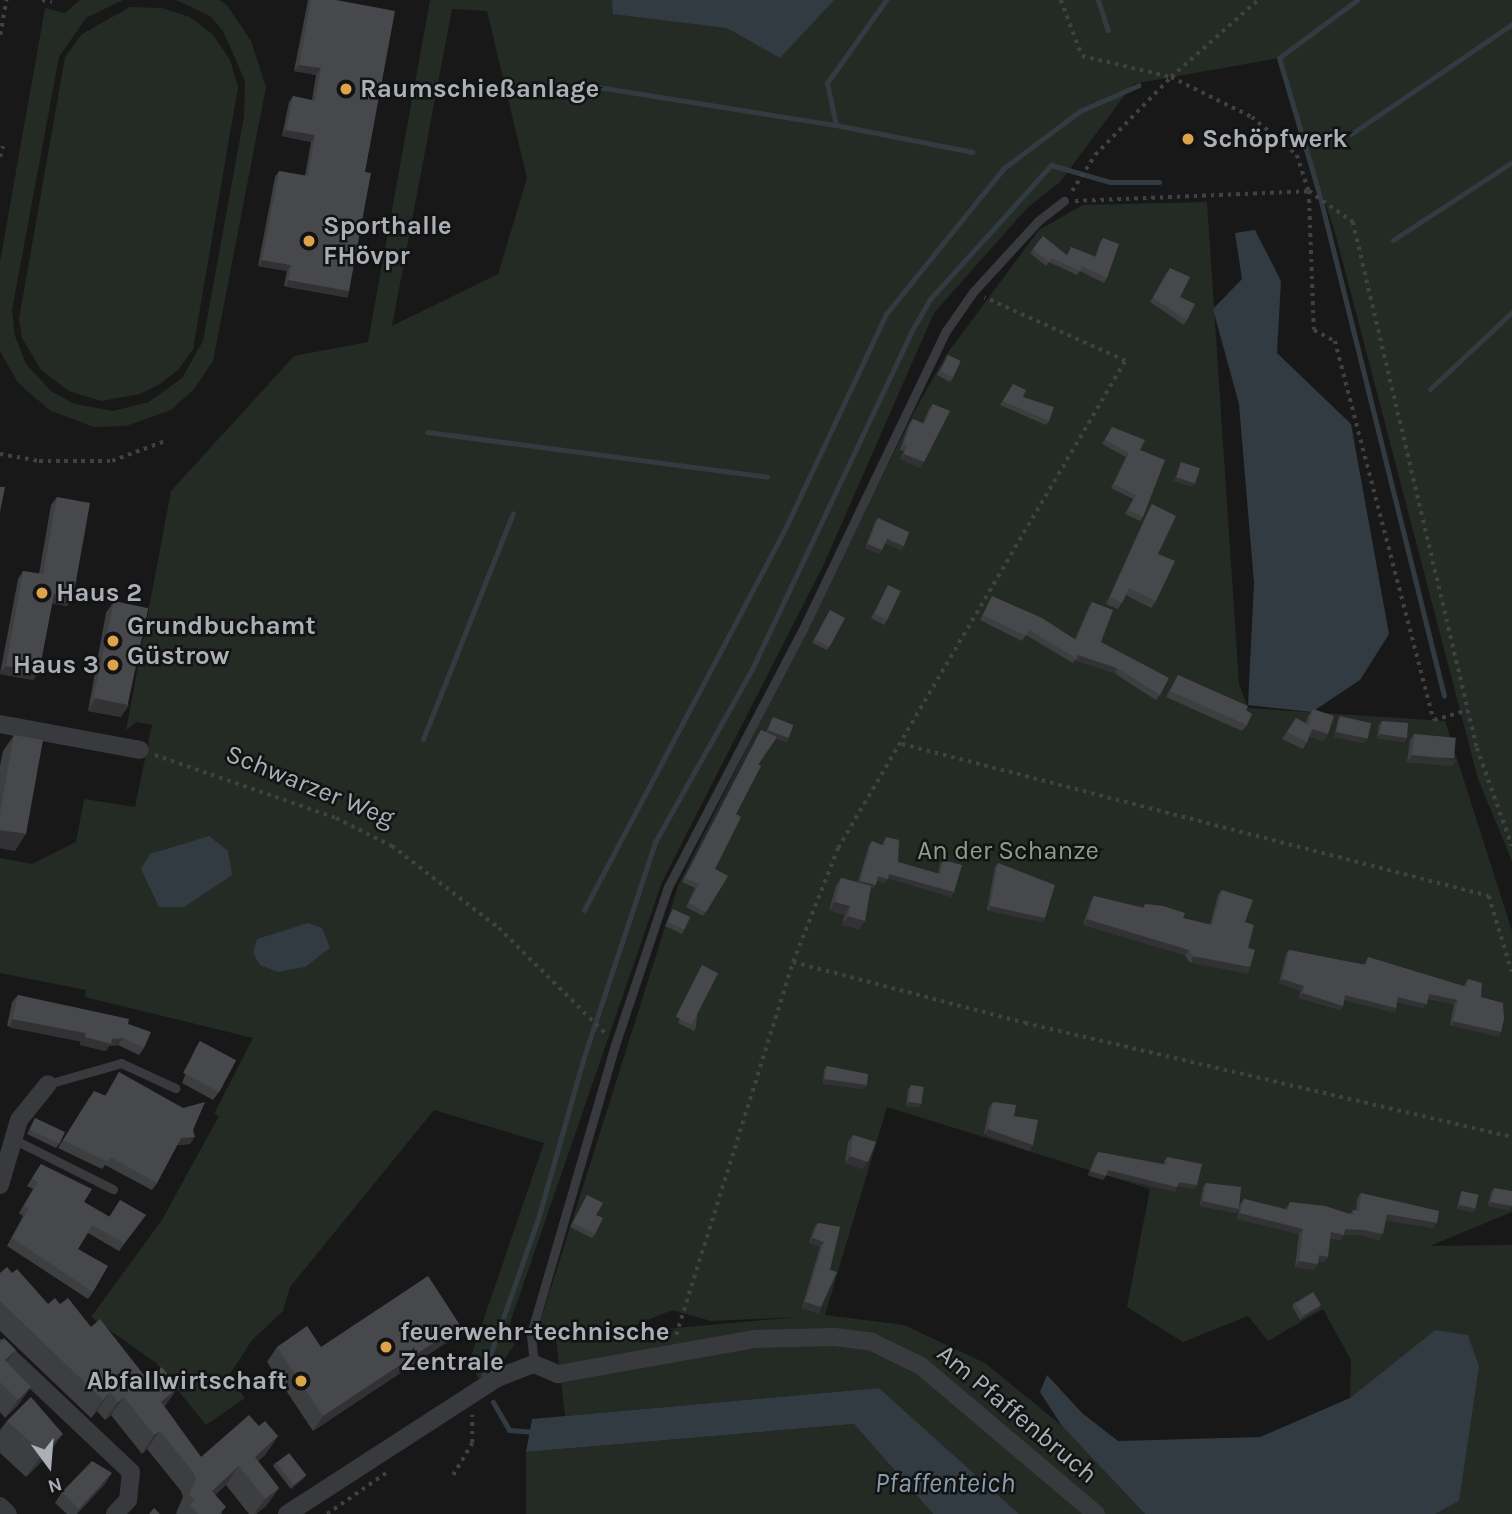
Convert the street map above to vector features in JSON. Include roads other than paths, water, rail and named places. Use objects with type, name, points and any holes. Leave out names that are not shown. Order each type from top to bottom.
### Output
[{"type":"street","points":[[0,724],[141,750]]},
{"type":"street","points":[[0,1185],[19,1120],[48,1084]]},
{"type":"street","name":"Am Pfaffenbruch","points":[[534,1364],[558,1374],[669,1357],[754,1339],[834,1337],[872,1342],[921,1366],[1096,1514]]},
{"type":"street","points":[[0,1348],[131,1472],[128,1500],[115,1514]]},
{"type":"street","points":[[287,1514],[497,1378],[534,1364]]},
{"type":"street","points":[[0,1506],[8,1514]]},
{"type":"lane","points":[[534,1364],[531,1334],[615,1045],[668,887],[802,631],[946,331],[973,292],[1038,221],[1064,201]]},
{"type":"lane","points":[[48,1084],[121,1063],[175,1088]]},
{"type":"lane","points":[[13,1139],[113,1189]]},
{"type":"water","points":[[612,0],[834,0],[780,58],[727,28],[613,14]]},
{"type":"water","points":[[1255,230],[1281,281],[1277,353],[1351,424],[1389,634],[1360,680],[1312,712],[1248,705],[1254,583],[1239,404],[1213,309],[1242,279],[1235,233]]},
{"type":"water","points":[[209,836],[228,851],[232,875],[184,907],[159,907],[141,869],[150,854]]},
{"type":"water","points":[[308,923],[322,928],[330,948],[305,967],[278,972],[260,965],[253,953],[257,939]]},
{"type":"water","points":[[1435,1330],[1468,1335],[1479,1367],[1459,1501],[1435,1514],[1145,1514],[1062,1426],[1040,1392],[1047,1375],[1082,1413],[1118,1441],[1260,1437],[1350,1398]]},
{"type":"water","name":"Pfaffenteich","points":[[879,1388],[1019,1514],[933,1514],[854,1424],[526,1452],[532,1419]]},
{"type":"waterway","points":[[836,125],[827,83],[886,0]]},
{"type":"waterway","points":[[1098,0],[1108,30]]},
{"type":"waterway","points":[[1357,0],[1279,58],[1319,193],[1444,696]]},
{"type":"waterway","points":[[1351,134],[1512,24]]},
{"type":"waterway","points":[[579,84],[836,125],[972,152]]},
{"type":"waterway","points":[[584,910],[783,533],[886,314],[1004,168],[1080,111],[1139,85]]},
{"type":"waterway","points":[[1393,240],[1512,162]]},
{"type":"waterway","points":[[483,1375],[538,1219],[582,1063],[655,842],[752,669],[911,332],[930,299],[1051,165],[1110,182],[1159,182]]},
{"type":"waterway","points":[[1430,389],[1512,312]]},
{"type":"waterway","points":[[427,432],[767,477]]},
{"type":"waterway","points":[[423,739],[513,513]]},
{"type":"waterway","points":[[493,1402],[509,1430],[536,1432]]},
{"type":"place","name":"Raumschießanlage","points":[[346,89]]},
{"type":"place","name":"Schöpfwerk","points":[[1188,139]]},
{"type":"place","name":"Sporthalle FHövpr","points":[[309,241]]},
{"type":"place","name":"Haus 2","points":[[42,593]]},
{"type":"place","name":"Grundbuchamt Güstrow","points":[[113,641]]},
{"type":"place","name":"Haus 3","points":[[113,665]]},
{"type":"place","name":"feuerwehr-technische Zentrale","points":[[386,1347]]},
{"type":"place","name":"Abfallwirtschaft","points":[[301,1381]]},
{"type":"park label","name":"An der Schanze","points":[[1008,851]]}]
